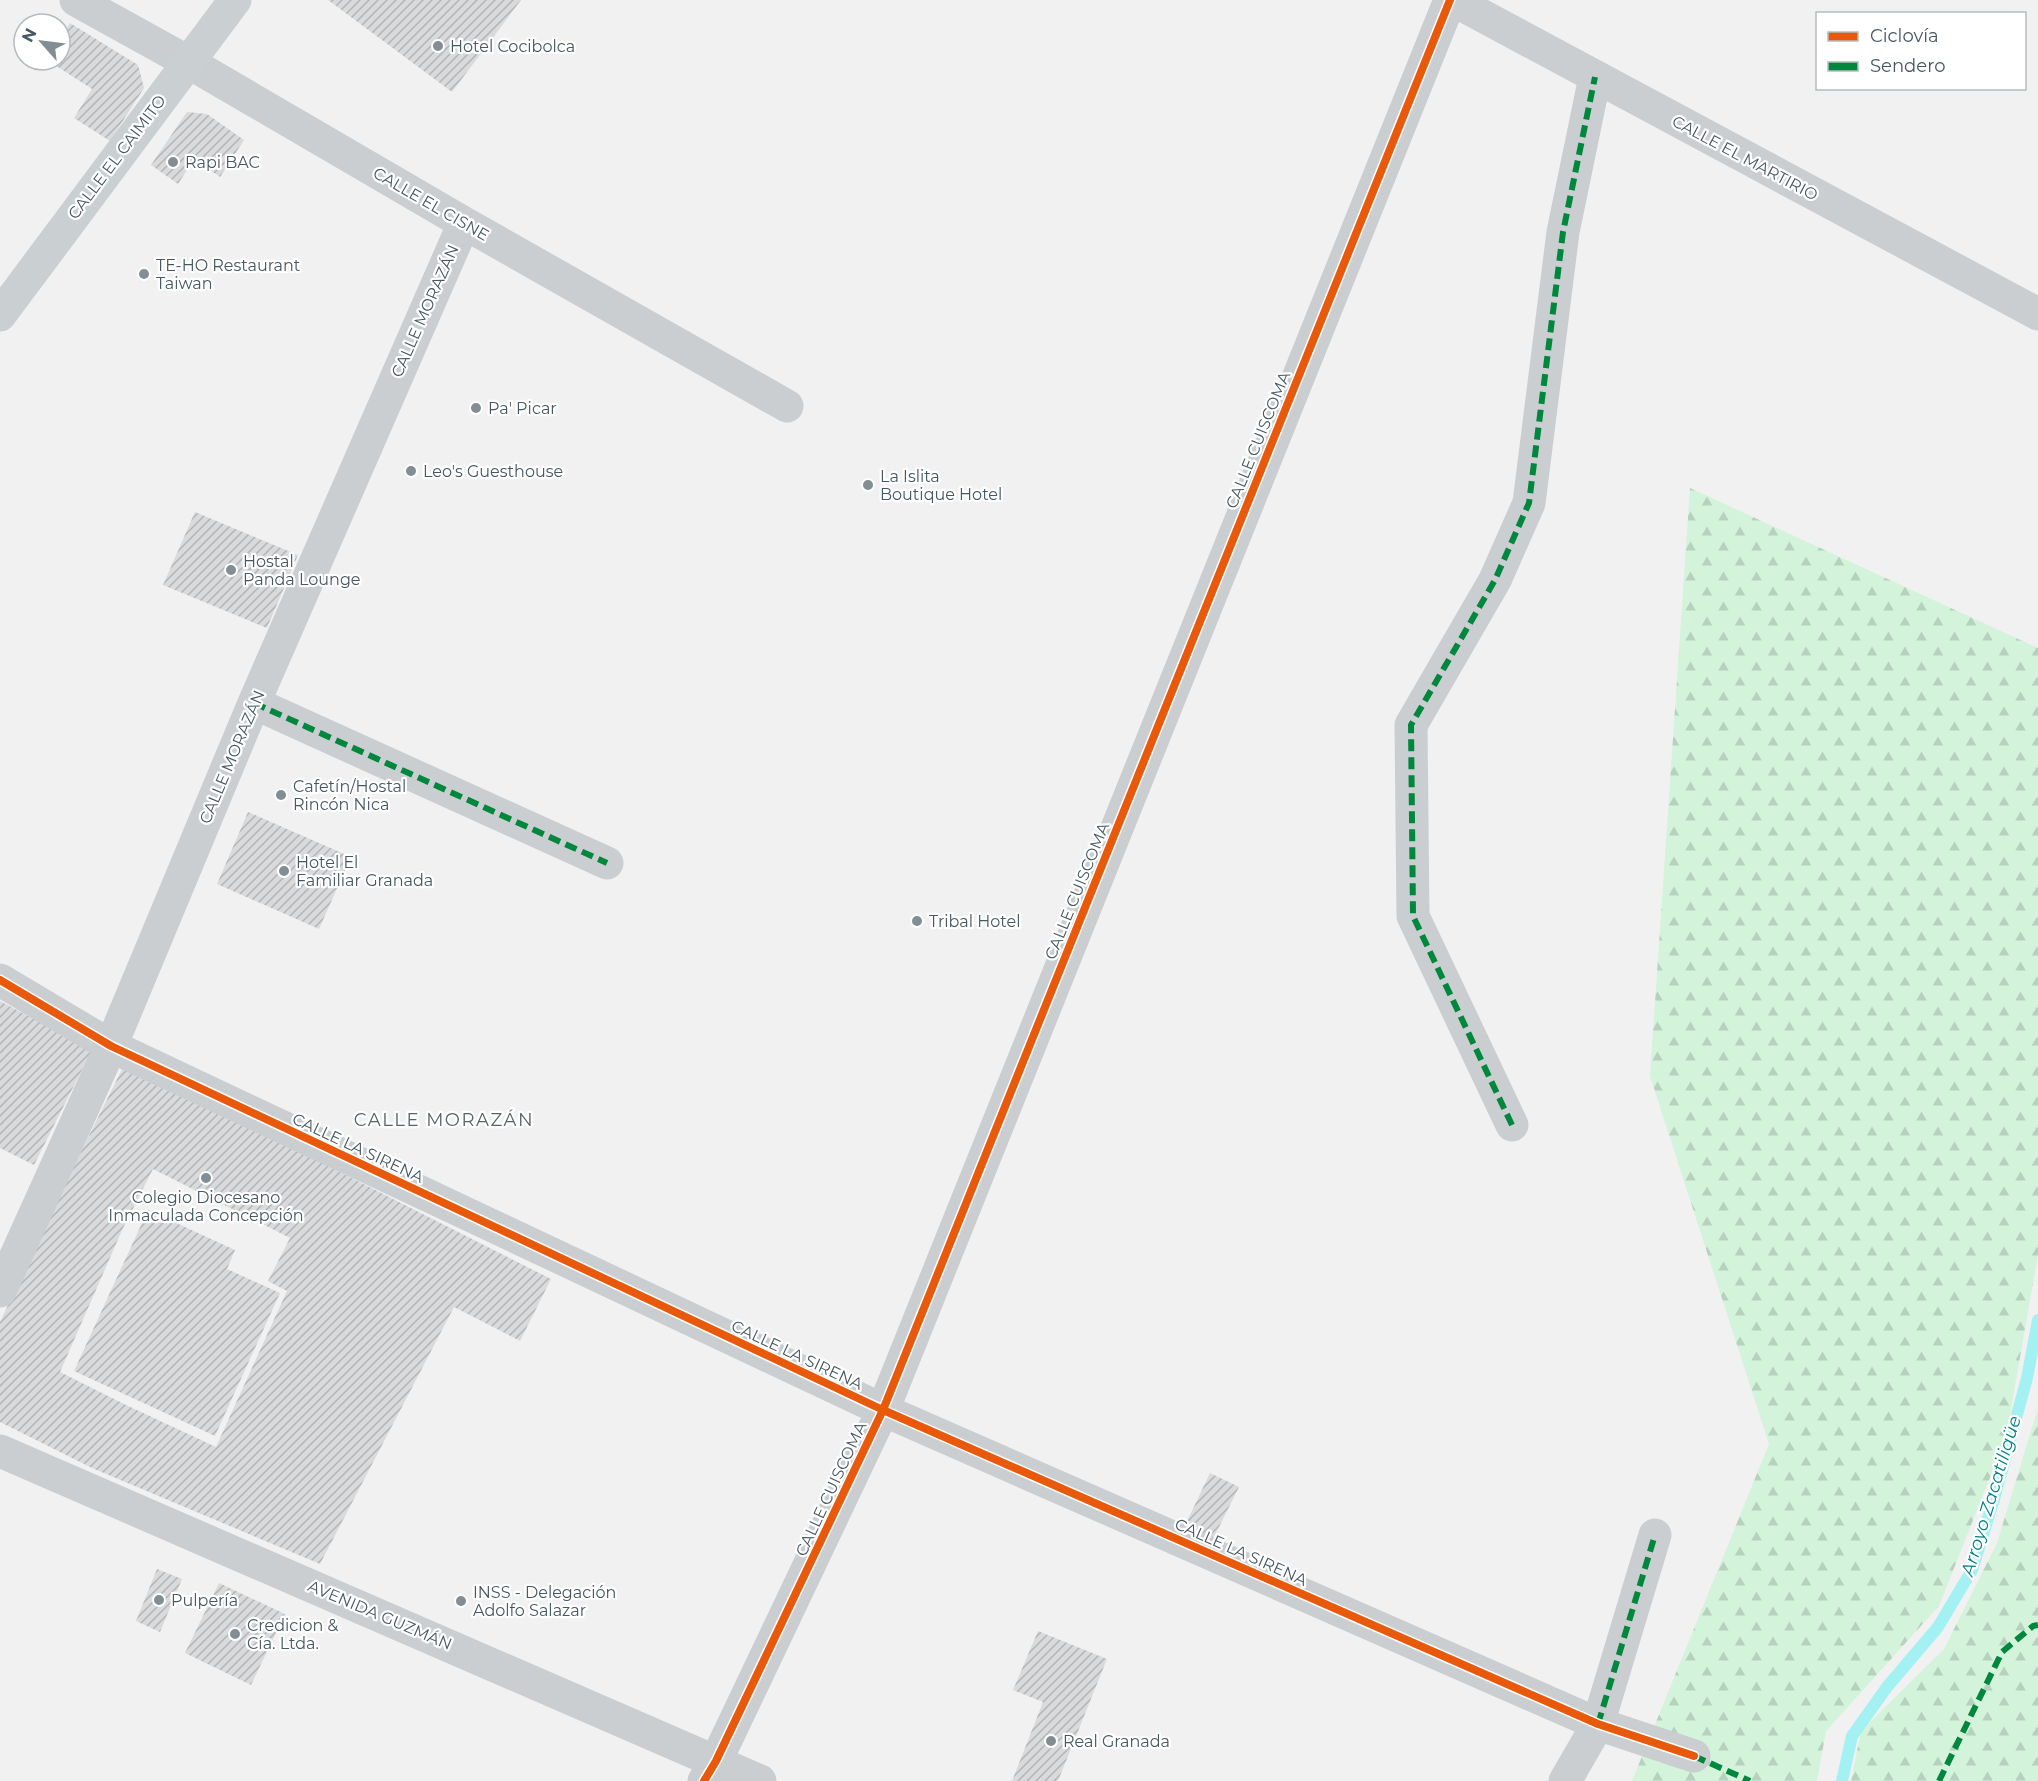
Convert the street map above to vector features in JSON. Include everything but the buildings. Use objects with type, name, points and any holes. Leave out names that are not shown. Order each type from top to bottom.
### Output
[{"type":"street","name":"CALLE EL CISNE","points":[[76,0],[188,62],[464,224],[787,406]]},
{"type":"street","name":"CALLE EL CAIMITO","points":[[0,315],[234,0]]},
{"type":"street","name":"CALLE EL MARTIRIO","points":[[1452,0],[2038,314]]},
{"type":"street","name":"CALLE CUISCOMA","points":[[710,1771],[883,1410],[1452,0]]},
{"type":"street","points":[[1512,1125],[1413,916],[1411,725],[1495,580],[1529,503],[1563,232],[1595,78]]},
{"type":"street","name":"CALLE MORAZÁN","points":[[0,1291],[111,1046],[254,703],[464,224]]},
{"type":"street","points":[[254,703],[607,863]]},
{"type":"street","name":"CALLE LA SIRENA","points":[[0,980],[111,1046],[883,1410],[1598,1724],[1694,1756]]},
{"type":"street","name":"AVENIDA GUZMÁN","points":[[0,1451],[710,1771],[760,1781]]},
{"type":"street","points":[[1565,1781],[1598,1724],[1655,1535]]},
{"type":"green space","points":[[1690,488],[2038,648],[2038,1255],[2006,1437],[1939,1606],[1826,1731],[1817,1781],[1632,1781],[1769,1444],[1650,1076]]},
{"type":"green space","points":[[2038,1408],[2038,1781],[1851,1781],[1861,1731],[1944,1649],[1997,1543]]},
{"type":"waterway","name":"Arroyo Zacatiligüe","points":[[1842,1781],[1852,1736],[1887,1687],[1938,1627],[1972,1570],[2027,1378],[2038,1320]]},
{"type":"marked path","points":[[1512,1125],[1413,916],[1411,725],[1495,580],[1529,503],[1563,232],[1595,77]]},
{"type":"marked path","points":[[254,703],[607,863]]},
{"type":"marked path","points":[[1598,1724],[1655,1535]]},
{"type":"marked path","points":[[1939,1781],[2002,1652],[2033,1626],[2038,1625]]},
{"type":"marked path","points":[[1694,1756],[1750,1781]]},
{"type":"cycle path","points":[[704,1781],[716,1761],[883,1410],[1450,0]]},
{"type":"cycle path","points":[[0,980],[111,1046],[883,1410],[1598,1724],[1694,1756]]},
{"type":"place","name":"Hotel Cocibolca","points":[[438,46]]},
{"type":"place","name":"Rapi BAC","points":[[173,162]]},
{"type":"place","name":"TE-HO Restaurant Taiwan","points":[[144,274]]},
{"type":"place","name":"Pa' Picar","points":[[476,408]]},
{"type":"place","name":"Leo's Guesthouse","points":[[411,471]]},
{"type":"place","name":"La Islita Boutique Hotel","points":[[868,485]]},
{"type":"place","name":"Hostal Panda Lounge","points":[[231,570]]},
{"type":"place","name":"Cafetín/Hostal Rincón Nica","points":[[281,795]]},
{"type":"place","name":"Hotel El Familiar Granada","points":[[284,871]]},
{"type":"place","name":"Tribal Hotel","points":[[917,921]]},
{"type":"place","name":"Colegio Diocesano Inmaculada Concepción","points":[[206,1178]]},
{"type":"place","name":"Pulpería","points":[[159,1600]]},
{"type":"place","name":"INSS - Delegación Adolfo Salazar","points":[[461,1601]]},
{"type":"place","name":"Credicion & Cía. Ltda.","points":[[235,1634]]},
{"type":"place","name":"Real Granada","points":[[1051,1741]]},
{"type":"district","name":"CALLE MORAZÁN","points":[[444,1120]]}]
